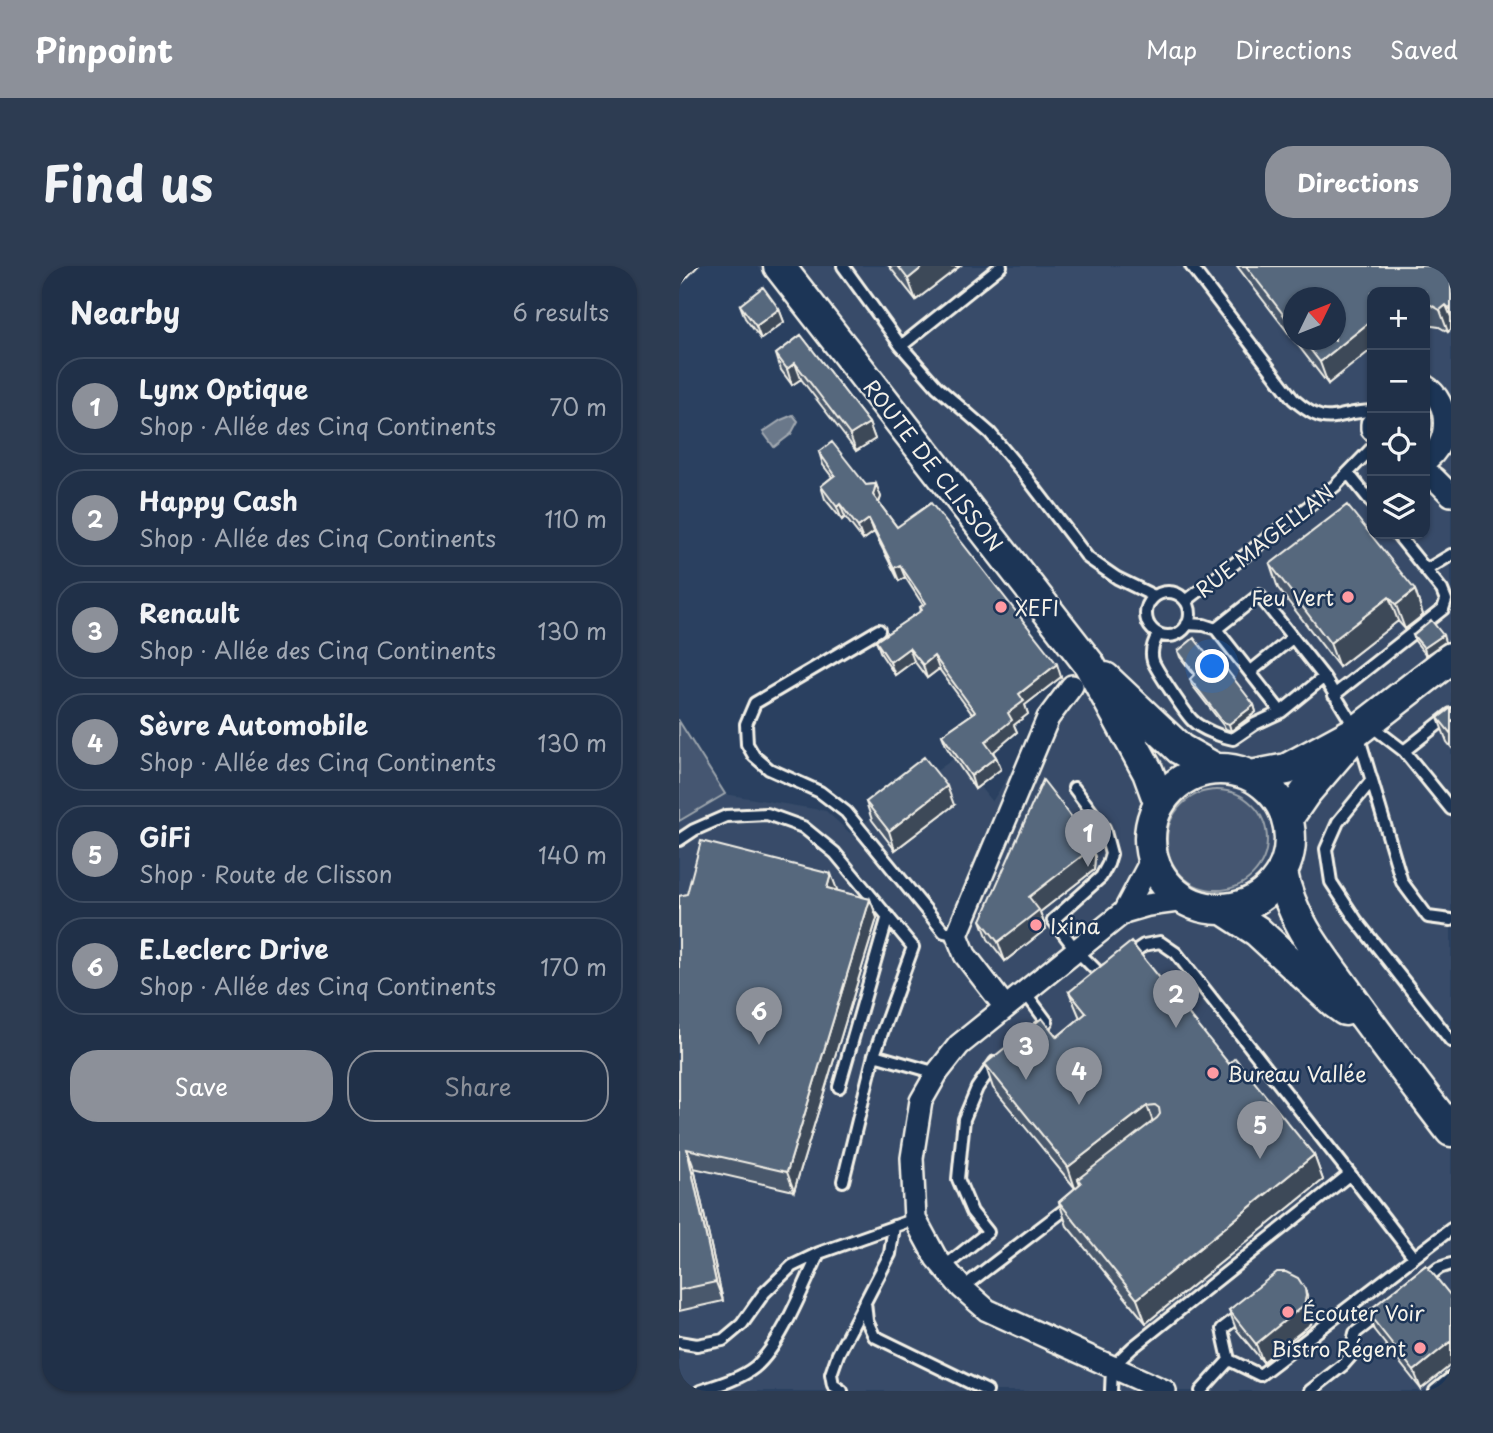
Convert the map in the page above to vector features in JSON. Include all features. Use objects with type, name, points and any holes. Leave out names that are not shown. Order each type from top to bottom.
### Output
[{"type":"main road","name":"ROUTE DE CLISSON","points":[[779,266],[1081,675],[1148,772],[1159,802]]},
{"type":"main road","points":[[1251,776],[1287,769],[1362,727],[1451,658]]},
{"type":"main road","name":"ROUTE DE CLISSON","points":[[1081,675],[1129,699],[1180,748],[1214,768],[1233,769],[1251,776],[1267,787],[1279,802],[1287,819],[1290,837],[1282,872]]},
{"type":"main road","points":[[1287,819],[1305,793],[1362,727]]},
{"type":"main road","points":[[1214,768],[1193,773],[1175,784],[1159,802],[1149,839],[1152,859],[1159,875],[1185,900],[1223,909],[1243,905],[1261,895],[1282,872]]},
{"type":"main road","points":[[1282,872],[1284,885],[1301,926],[1376,1034],[1451,1131]]},
{"type":"main road","points":[[1223,909],[1257,931],[1334,1002],[1376,1034]]},
{"type":"street","points":[[1430,388],[1448,398],[1451,418],[1450,438],[1430,458]]},
{"type":"street","points":[[1430,475],[1451,495]]},
{"type":"street","points":[[1005,1007],[965,955],[957,935],[1048,718],[1081,675]]},
{"type":"street","points":[[1124,912],[1152,859]]},
{"type":"street","points":[[1165,1391],[988,1310],[961,1288],[936,1258],[915,1219],[912,1158],[921,1101],[937,1073],[959,1045],[1124,912],[1148,905],[1185,900]]},
{"type":"lane","points":[[843,266],[901,346],[937,387],[990,433],[1087,558],[1117,578],[1154,596]]},
{"type":"lane","points":[[1191,266],[1293,399],[1307,411],[1317,417],[1330,418],[1367,411]]},
{"type":"lane","points":[[901,346],[994,268]]},
{"type":"lane","name":"RUE MAGELLAN","points":[[1186,601],[1335,486],[1367,453]]},
{"type":"lane","points":[[1348,473],[1367,497]]},
{"type":"lane","points":[[1334,695],[1443,609],[1446,600],[1442,590],[1401,539]]},
{"type":"lane","points":[[1426,570],[1451,555]]},
{"type":"lane","points":[[1166,592],[1174,593],[1186,601],[1190,615],[1180,633],[1165,637],[1158,635],[1147,624],[1146,609],[1154,596],[1166,592]]},
{"type":"lane","points":[[1216,629],[1259,595],[1324,677],[1334,695],[1362,727],[1404,751],[1451,809]]},
{"type":"lane","points":[[1187,624],[1216,629],[1281,712]]},
{"type":"lane","points":[[879,630],[755,704],[746,724],[747,744],[754,757],[769,769],[820,792],[846,812],[944,932],[957,935]]},
{"type":"lane","points":[[1158,635],[1152,645],[1153,661],[1193,721],[1223,737],[1233,739],[1255,724],[1281,712],[1324,677]]},
{"type":"lane","points":[[1250,673],[1293,638]]},
{"type":"lane","points":[[1404,751],[1451,714]]},
{"type":"lane","points":[[1362,727],[1372,779],[1402,882],[1428,917],[1451,920]]},
{"type":"lane","points":[[1372,779],[1338,822],[1326,849],[1331,882],[1356,920],[1451,1041]]},
{"type":"lane","points":[[1074,788],[1104,828],[1111,854],[1101,877],[1053,920],[1076,950],[1101,975],[1144,945],[1160,942],[1176,953],[1415,1257]]},
{"type":"lane","points":[[679,840],[726,816],[767,814],[803,827],[835,853],[913,947],[874,1055],[843,1181]]},
{"type":"lane","points":[[839,1087],[888,916]]},
{"type":"lane","points":[[1024,991],[1047,1022],[1027,1038]]},
{"type":"lane","points":[[944,1267],[988,1232],[972,1212],[958,1179],[964,1119],[977,1088],[996,1061],[1006,1053]]},
{"type":"lane","points":[[874,1055],[937,1073]]},
{"type":"lane","points":[[1111,1391],[1112,1367],[1132,1348],[1350,1174]]},
{"type":"lane","points":[[961,1288],[1083,1195]]},
{"type":"lane","points":[[679,1342],[697,1345],[723,1340],[742,1324],[764,1293],[792,1266],[819,1253],[915,1219]]},
{"type":"lane","points":[[835,1389],[831,1374],[838,1354],[890,1254],[894,1226]]},
{"type":"lane","points":[[1229,1360],[1260,1375],[1451,1229]]},
{"type":"lane","points":[[700,1391],[733,1379],[755,1367],[768,1352],[778,1338],[819,1253]]},
{"type":"lane","points":[[1418,1284],[1439,1268],[1451,1264]]},
{"type":"lane","points":[[865,1302],[867,1321],[874,1336],[986,1391]]},
{"type":"lane","points":[[1229,1360],[1222,1329],[1253,1305]]},
{"type":"lane","points":[[1310,1391],[1350,1357],[1355,1333],[1387,1309]]},
{"type":"lane","points":[[1201,1391],[1229,1360]]},
{"type":"lane","points":[[1435,1391],[1451,1378]]},
{"type":"shaded area","points":[[757,266],[1451,266],[1451,1391],[679,1391],[679,821],[725,794],[826,811],[850,833],[956,757],[992,802],[1078,664]]},
{"type":"shaded area","points":[[793,415],[798,421],[791,434],[774,447],[763,432]]},
{"type":"shaded area","points":[[679,721],[725,794],[679,821]]},
{"type":"shaded area","points":[[1217,790],[1236,793],[1253,804],[1264,821],[1267,840],[1264,859],[1253,876],[1236,887],[1217,890],[1198,887],[1181,876],[1170,859],[1167,840],[1170,821],[1181,804],[1198,793]]},
{"type":"building","points":[[898,266],[924,266],[908,279]]},
{"type":"building","points":[[1246,266],[1451,266],[1451,310],[1446,305],[1440,310],[1430,305],[1430,287],[1367,287],[1367,324],[1346,341],[1346,287],[1283,287],[1283,314]]},
{"type":"building","points":[[763,287],[779,309],[756,326],[740,305]]},
{"type":"building","points":[[801,335],[869,423],[850,435],[795,363],[787,369],[776,354]]},
{"type":"building","points":[[1311,350],[1335,350],[1320,362]]},
{"type":"building","points":[[832,442],[866,485],[876,484],[873,495],[897,527],[931,503],[1057,664],[1019,694],[1024,701],[1008,713],[1012,720],[985,742],[996,757],[971,776],[942,735],[975,712],[934,656],[923,665],[909,648],[890,662],[876,641],[922,610],[920,607],[926,603],[900,565],[894,568],[869,519],[858,527],[840,504],[837,507],[821,486],[835,475],[819,452]]},
{"type":"building","name":"Feu Vert","points":[[1347,505],[1367,530],[1367,539],[1374,539],[1415,590],[1396,605],[1389,597],[1330,643],[1270,564]]},
{"type":"building","points":[[1431,620],[1443,635],[1424,648],[1413,635]]},
{"type":"building","points":[[1194,638],[1212,661],[1217,657],[1254,705],[1229,724],[1223,722],[1190,679],[1195,674],[1178,651]]},
{"type":"building","points":[[1451,708],[1451,734],[1438,718]]},
{"type":"building","points":[[924,757],[947,786],[889,831],[866,802]]},
{"type":"building","points":[[1043,780],[1088,838],[1087,852],[1029,897],[1039,910],[998,942],[981,920]]},
{"type":"building","points":[[701,841],[831,874],[827,888],[870,899],[787,1172],[687,1149],[716,1282],[679,1290],[679,896],[687,894]]},
{"type":"building","points":[[1131,942],[1229,1064],[1235,1058],[1314,1155],[1137,1299],[1059,1202],[1081,1183],[1078,1179],[1157,1118],[1160,1114],[1159,1108],[1155,1105],[1147,1106],[1068,1167],[985,1064],[1042,1018],[1057,1037],[1086,1013],[1069,992]]},
{"type":"building","name":"Bistro Régent","points":[[1426,1265],[1451,1296],[1451,1341],[1414,1371],[1367,1312]]},
{"type":"building","points":[[1277,1272],[1286,1272],[1298,1278],[1305,1289],[1304,1305],[1256,1344],[1229,1310]]},
{"type":"place","name":"Feu Vert","points":[[1348,597]]},
{"type":"place","name":"XEFI","points":[[1001,607]]},
{"type":"place","name":"Lynx Optique","points":[[1088,867]]},
{"type":"place","name":"Ixina","points":[[1036,925]]},
{"type":"place","name":"Happy Cash","points":[[1176,1028]]},
{"type":"place","name":"E.Leclerc Drive","points":[[759,1045]]},
{"type":"place","name":"Bureau Vallée","points":[[1213,1073]]},
{"type":"place","name":"Renault","points":[[1026,1080]]},
{"type":"place","name":"Sèvre Automobile","points":[[1079,1105]]},
{"type":"place","name":"GiFi","points":[[1260,1159]]},
{"type":"place","name":"Écouter Voir","points":[[1288,1312]]},
{"type":"place","name":"Bistro Régent","points":[[1420,1348]]}]
